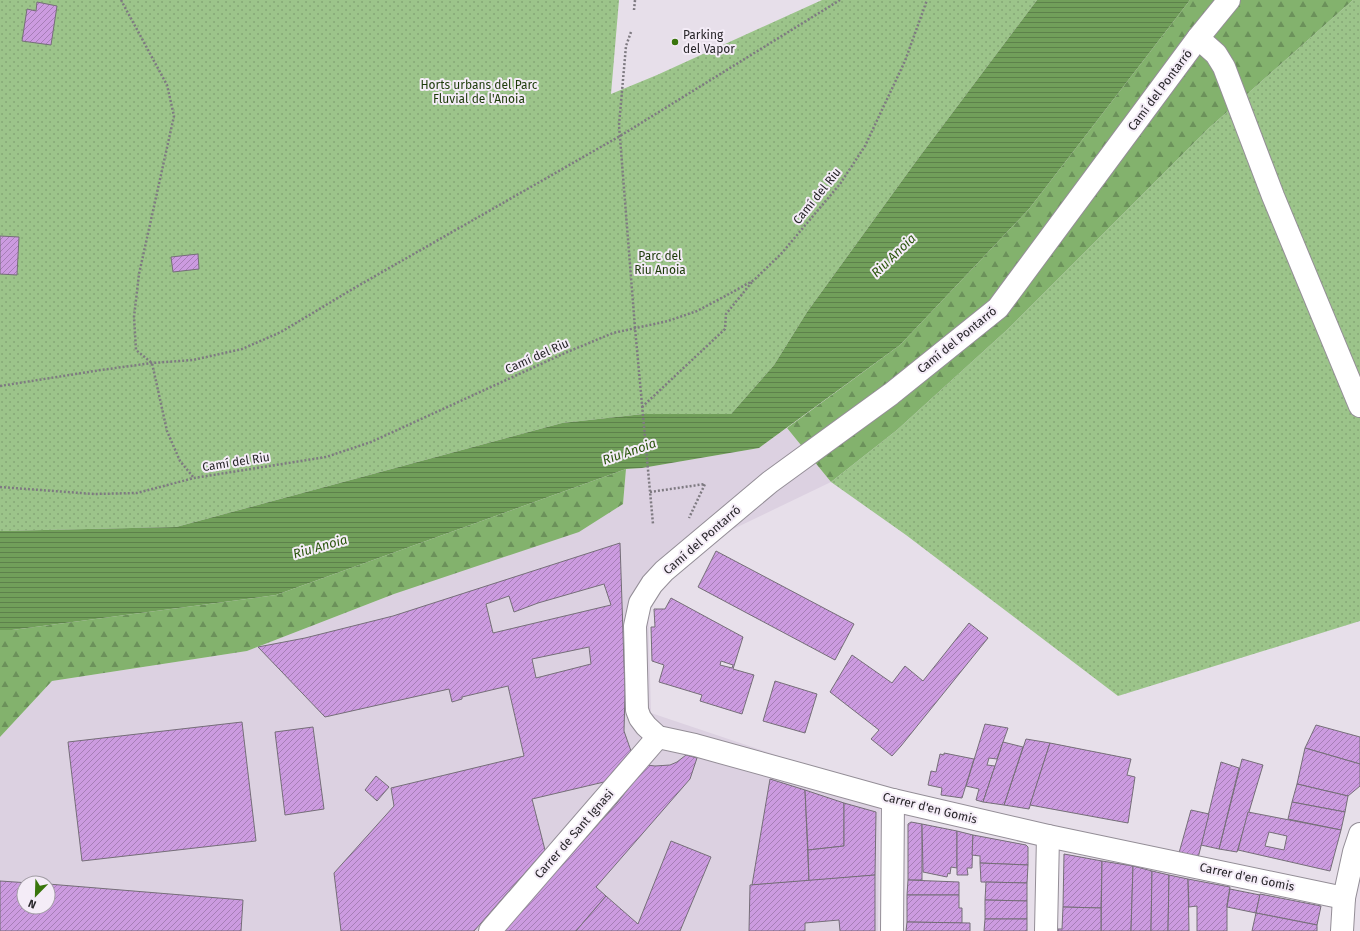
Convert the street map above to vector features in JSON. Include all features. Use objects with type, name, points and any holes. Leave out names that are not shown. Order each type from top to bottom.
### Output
[{"type":"street","name":"Camí del Pontarró","points":[[658,737],[646,726],[640,718],[637,710],[635,626],[640,603],[652,584],[664,571],[770,482],[891,394],[998,308],[1198,38],[1229,0]]},
{"type":"street","points":[[1198,38],[1216,54],[1224,67],[1273,196],[1360,406]]},
{"type":"street","name":"Carrer d'en Gomis","points":[[658,737],[893,800],[1048,836],[1344,898]]},
{"type":"street","name":"Carrer de Sant Ignasi","points":[[490,931],[658,737]]},
{"type":"street","points":[[892,931],[893,800]]},
{"type":"street","points":[[1342,931],[1344,898],[1354,852],[1360,834]]},
{"type":"street","points":[[1046,931],[1048,836]]},
{"type":"street","points":[[1347,931],[1360,926]]},
{"type":"path","points":[[121,0],[167,85],[174,116],[139,274],[134,317],[136,350],[152,363],[167,431],[180,461],[194,478]]},
{"type":"path","points":[[634,10],[635,0]]},
{"type":"path","points":[[0,386],[100,370],[152,363],[193,360],[242,349],[281,332],[356,287],[620,136],[840,0]]},
{"type":"path","name":"Camí del Riu","points":[[0,487],[94,494],[137,493],[194,478],[326,456],[371,442],[565,353],[613,333],[668,321],[697,311],[754,280],[781,254],[840,184],[865,146],[905,61],[927,0]]},
{"type":"path","points":[[632,32],[626,46],[619,125],[635,328],[653,524]]},
{"type":"path","points":[[642,407],[725,329],[726,314],[754,280]]},
{"type":"path","points":[[650,492],[705,484],[687,523]]},
{"type":"shaded area","points":[[787,428],[831,482],[700,545],[648,601],[651,713],[880,790],[878,931],[0,931],[0,737],[52,681],[247,651],[623,504],[626,469],[642,468],[759,448]]},
{"type":"green space","points":[[0,0],[619,0],[611,94],[657,75],[822,0],[1037,0],[917,160],[807,312],[774,365],[731,414],[643,414],[562,423],[176,527],[0,531]]},
{"type":"green space","points":[[1190,0],[1353,0],[1209,128],[1008,329],[897,430],[831,482],[787,428],[900,345],[1029,209]]},
{"type":"green space","points":[[1353,0],[1360,0],[1360,621],[1118,696],[906,535],[831,482],[897,430],[1008,329],[1209,128]]},
{"type":"green space","points":[[626,469],[623,504],[579,532],[394,594],[247,651],[52,681],[0,737],[0,630],[12,630],[276,595]]},
{"type":"water","name":"Riu Anoia","points":[[1037,0],[1190,0],[1029,209],[900,345],[759,448],[642,468],[626,469],[276,595],[12,630],[0,630],[0,531],[176,527],[562,423],[643,414],[731,414],[774,365],[807,312],[917,160]]},
{"type":"building","points":[[37,2],[57,6],[51,45],[22,41],[27,9],[36,11]]},
{"type":"building","points":[[0,236],[19,237],[17,275],[0,274]]},
{"type":"building","points":[[198,254],[199,269],[173,272],[171,257]]},
{"type":"building","points":[[620,543],[625,693],[624,731],[631,751],[604,782],[532,799],[545,850],[474,931],[341,931],[334,873],[394,806],[391,788],[524,756],[508,686],[462,697],[462,699],[452,702],[449,689],[325,717],[258,647],[305,638],[393,616]],"holes":[[[604,584],[611,605],[493,633],[486,604],[509,596],[514,612],[538,603]],[[589,647],[591,664],[536,678],[532,659]]]},
{"type":"building","points":[[716,551],[854,624],[835,660],[698,587]]},
{"type":"building","points":[[671,598],[743,637],[733,669],[754,675],[742,714],[700,701],[702,695],[659,682],[664,665],[652,661],[651,627],[655,627],[654,609],[665,609]],"holes":[[[721,661],[733,665],[732,668],[720,665]]]},
{"type":"building","points":[[969,623],[988,638],[892,756],[871,739],[879,730],[830,692],[852,655],[892,683],[905,666],[923,681]]},
{"type":"building","points":[[775,681],[817,694],[805,733],[763,721]]},
{"type":"building","points":[[242,722],[256,841],[82,861],[68,742]]},
{"type":"building","points":[[985,724],[1008,728],[997,759],[989,758],[987,765],[995,766],[983,802],[976,800],[979,789],[966,786]]},
{"type":"building","points":[[1316,725],[1360,737],[1360,764],[1305,748]]},
{"type":"building","points":[[313,727],[324,809],[285,815],[275,732]]},
{"type":"building","points":[[1026,739],[1050,743],[1029,809],[1004,805]]},
{"type":"building","points":[[1003,742],[1023,747],[1004,805],[983,802]]},
{"type":"building","points":[[1050,743],[1131,759],[1127,775],[1135,777],[1128,823],[1030,805]]},
{"type":"building","points":[[1305,748],[1360,764],[1360,786],[1348,796],[1297,784]]},
{"type":"building","points":[[944,753],[974,759],[962,798],[941,795],[942,788],[928,785],[931,771],[936,772],[940,754],[944,755]]},
{"type":"building","points":[[686,755],[697,758],[690,779],[596,887],[606,896],[576,931],[503,931],[617,803],[647,765],[670,765]]},
{"type":"building","points":[[1242,759],[1263,765],[1237,852],[1219,849]]},
{"type":"building","points":[[1221,762],[1239,768],[1219,849],[1201,845]]},
{"type":"building","points":[[376,776],[389,787],[377,801],[365,790]]},
{"type":"building","points":[[770,779],[805,790],[809,881],[752,885]]},
{"type":"building","points":[[1297,784],[1348,796],[1345,812],[1292,802]]},
{"type":"building","points":[[805,790],[844,803],[844,846],[808,850]]},
{"type":"building","points":[[1292,802],[1345,812],[1341,830],[1288,819]]},
{"type":"building","points":[[844,803],[876,812],[875,875],[809,881],[808,850],[844,846]]},
{"type":"building","points":[[1191,810],[1209,814],[1198,858],[1179,853]]},
{"type":"building","points":[[1248,812],[1341,830],[1330,871],[1238,850]],"holes":[[[1269,832],[1287,836],[1284,850],[1265,846]]]},
{"type":"building","points":[[911,822],[922,824],[922,880],[908,880],[908,824]]},
{"type":"building","points":[[922,824],[957,831],[957,868],[951,867],[950,874],[948,873],[947,877],[923,872]]},
{"type":"building","points":[[957,831],[973,835],[972,868],[967,868],[968,875],[957,875]]},
{"type":"building","points":[[973,835],[1026,845],[1028,847],[1028,865],[980,863],[980,856],[972,855]]},
{"type":"building","points":[[671,841],[711,857],[680,931],[576,931],[606,896],[638,924]]},
{"type":"building","points":[[1064,854],[1102,861],[1101,908],[1063,907]]},
{"type":"building","points":[[1102,861],[1133,866],[1131,931],[1101,931]]},
{"type":"building","points":[[980,863],[1028,865],[1027,883],[981,882]]},
{"type":"building","points":[[1133,866],[1152,871],[1151,931],[1131,931]]},
{"type":"building","points":[[1152,871],[1169,875],[1168,931],[1151,931]]},
{"type":"building","points":[[875,875],[875,931],[840,931],[839,920],[805,923],[805,931],[749,931],[750,885]]},
{"type":"building","points":[[1169,875],[1188,879],[1189,931],[1168,931]]},
{"type":"building","points":[[1188,879],[1230,887],[1227,905],[1227,931],[1197,931],[1197,906],[1189,907]]},
{"type":"building","points":[[908,880],[959,882],[959,895],[907,895]]},
{"type":"building","points":[[0,881],[16,882],[16,915],[56,915],[56,885],[243,900],[241,931],[0,931]]},
{"type":"building","points":[[986,882],[1027,883],[1027,901],[985,900]]},
{"type":"building","points":[[1230,889],[1260,895],[1256,913],[1227,907]]},
{"type":"building","points":[[1260,894],[1321,906],[1317,925],[1256,913]]},
{"type":"building","points":[[907,895],[959,895],[959,908],[962,908],[962,923],[907,922]]},
{"type":"building","points":[[985,900],[1027,901],[1027,919],[985,919]]},
{"type":"building","points":[[1063,907],[1101,908],[1101,931],[1058,931],[1058,929],[1062,929]]},
{"type":"building","points":[[1256,913],[1317,925],[1317,931],[1252,931]]},
{"type":"building","points":[[985,919],[1027,919],[1027,931],[984,931]]},
{"type":"building","points":[[907,922],[970,923],[970,931],[906,931]]},
{"type":"place","name":"Parking del Vapor","points":[[675,42]]},
{"type":"park label","name":"Horts urbans del Parc Fluvial de l'Anoia","points":[[479,92]]},
{"type":"park label","name":"Parc del Riu Anoia","points":[[660,263]]}]
